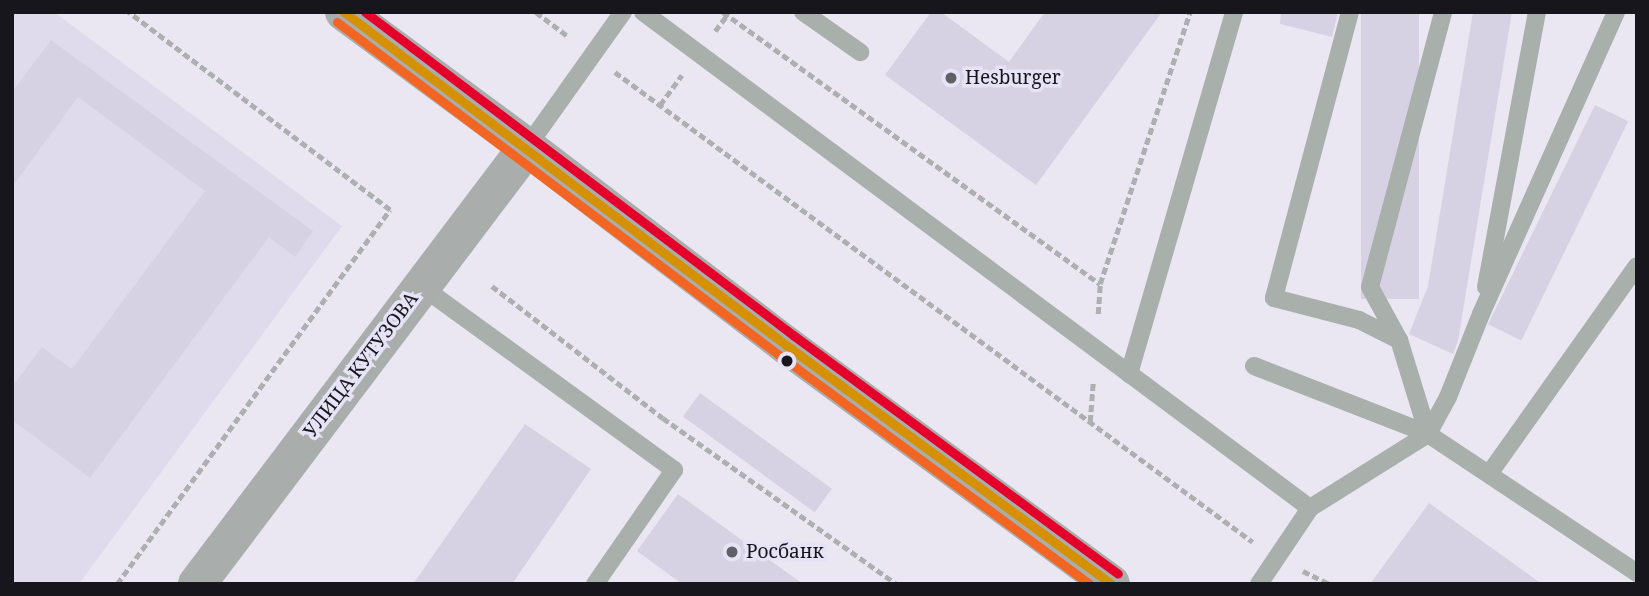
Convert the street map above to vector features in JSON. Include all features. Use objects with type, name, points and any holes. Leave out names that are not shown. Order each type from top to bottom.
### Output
[{"type":"main road","points":[[344,12],[371,26],[786,345],[1111,584]]},
{"type":"main road","name":"УЛИЦА КУТУЗОВА","points":[[197,584],[527,146]]},
{"type":"lane","points":[[527,146],[623,12]]},
{"type":"lane","points":[[643,12],[1310,508]]},
{"type":"lane","points":[[803,12],[860,52]]},
{"type":"lane","points":[[1129,374],[1234,12]]},
{"type":"lane","points":[[1350,12],[1274,298],[1359,320],[1399,340]]},
{"type":"lane","points":[[1428,434],[1399,340],[1370,287],[1443,12]]},
{"type":"lane","points":[[1480,314],[1537,12]]},
{"type":"lane","points":[[1259,584],[1310,508],[1428,434],[1448,397],[1480,314],[1616,12]]},
{"type":"lane","points":[[1489,474],[1637,266]]},
{"type":"lane","points":[[421,286],[674,470],[595,584]]},
{"type":"lane","points":[[1254,366],[1428,434],[1637,573]]},
{"type":"path","points":[[117,584],[390,210],[128,12]]},
{"type":"path","points":[[723,12],[1100,284],[1190,12]]},
{"type":"path","points":[[538,13],[1276,559]]},
{"type":"path","points":[[492,286],[663,418],[898,584]]},
{"type":"shaded area","points":[[12,12],[54,12],[342,226],[79,584],[12,584]]},
{"type":"building","points":[[931,12],[941,12],[1009,62],[1045,12],[1162,12],[1036,185],[885,75]]},
{"type":"building","points":[[1281,12],[1338,12],[1332,37],[1280,24]]},
{"type":"building","points":[[1361,12],[1419,12],[1419,299],[1361,299]]},
{"type":"building","points":[[1473,12],[1512,12],[1458,341],[1453,354],[1409,334],[1428,286]]},
{"type":"building","points":[[51,40],[313,231],[295,257],[269,237],[90,478],[12,420],[12,387],[42,347],[72,369],[205,191],[78,97],[12,187],[12,92]]},
{"type":"building","points":[[1595,105],[1628,121],[1521,341],[1488,324]]},
{"type":"building","points":[[700,393],[832,489],[815,512],[683,416]]},
{"type":"building","points":[[525,424],[591,469],[512,584],[413,584]]},
{"type":"building","points":[[678,494],[803,584],[682,584],[637,551]]},
{"type":"building","points":[[1429,503],[1542,584],[1370,584]]},
{"type":"transit line","points":[[344,12],[786,345],[1111,584]]},
{"type":"transit line","points":[[365,12],[793,335],[1118,574]]},
{"type":"transit line","points":[[337,22],[779,355],[1090,584]]},
{"type":"place","name":"Hesburger","points":[[951,78]]},
{"type":"place","name":"Росбанк","points":[[732,552]]}]
